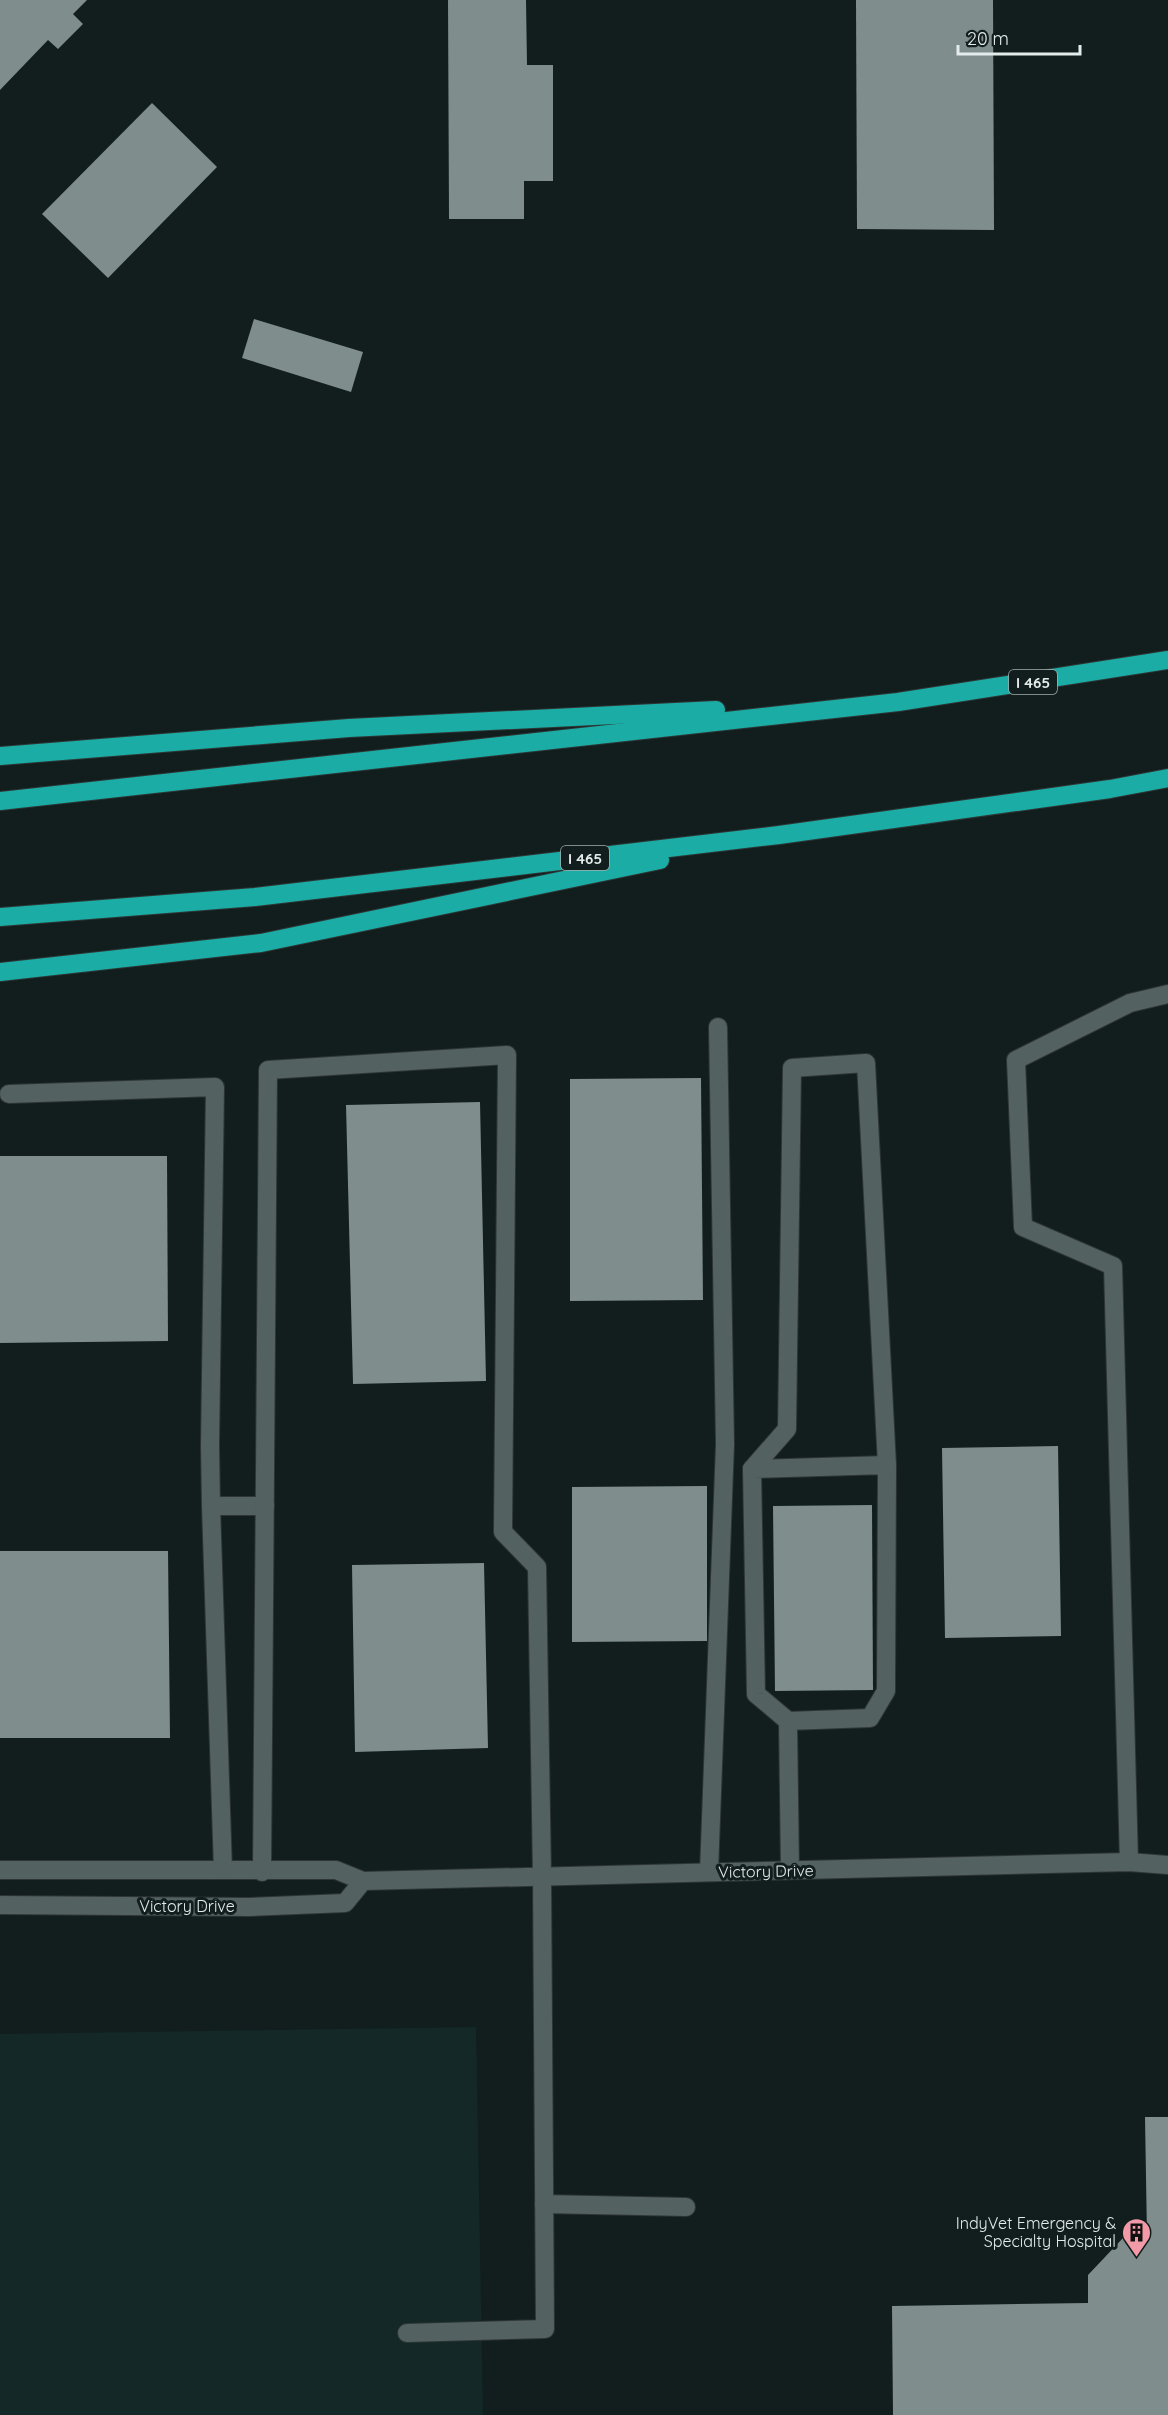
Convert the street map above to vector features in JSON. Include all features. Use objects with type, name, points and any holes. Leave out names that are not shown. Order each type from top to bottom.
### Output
[{"type":"highway","name":"I 465","points":[[0,801],[898,702],[1168,660]]},
{"type":"highway","points":[[0,756],[350,728],[898,702]]},
{"type":"highway","name":"I 465","points":[[0,917],[255,897],[779,835],[1110,789],[1168,778]]},
{"type":"highway","points":[[0,972],[261,943],[779,835]]},
{"type":"street","points":[[1128,1862],[1113,1266],[1023,1227],[1016,1060],[1130,1003],[1168,994]]},
{"type":"street","points":[[710,1872],[725,1444],[718,1027]]},
{"type":"street","points":[[262,1872],[268,1070],[507,1055],[503,1532],[537,1567],[545,2329],[407,2333]]},
{"type":"street","points":[[866,1063],[887,1465],[886,1691],[870,1718],[788,1721],[756,1694],[752,1469],[787,1429],[792,1068],[866,1063]]},
{"type":"street","points":[[9,1094],[215,1087],[210,1446],[223,1870]]},
{"type":"street","points":[[752,1469],[887,1465]]},
{"type":"street","points":[[211,1506],[264,1506]]},
{"type":"street","points":[[788,1721],[790,1870]]},
{"type":"street","name":"Victory Drive","points":[[0,1870],[262,1872],[336,1870],[363,1881],[1128,1862],[1168,1865]]},
{"type":"street","name":"Victory Drive","points":[[0,1905],[249,1907],[345,1903],[363,1881]]},
{"type":"street","points":[[544,2204],[686,2207]]},
{"type":"shaded area","points":[[476,2027],[483,2415],[0,2415],[0,2034]]},
{"type":"building","points":[[0,0],[87,0],[73,14],[83,24],[58,49],[48,40],[0,90]]},
{"type":"building","points":[[448,0],[526,0],[527,65],[553,65],[553,181],[524,181],[524,219],[449,219]]},
{"type":"building","points":[[856,0],[993,0],[994,230],[857,229]]},
{"type":"building","points":[[152,103],[217,167],[108,278],[42,214]]},
{"type":"building","points":[[254,319],[363,352],[351,392],[242,358]]},
{"type":"building","points":[[701,1078],[703,1300],[570,1301],[570,1079]]},
{"type":"building","points":[[480,1102],[486,1381],[353,1384],[346,1105]]},
{"type":"building","points":[[0,1156],[167,1156],[168,1341],[0,1343]]},
{"type":"building","points":[[1058,1446],[1061,1636],[945,1638],[942,1448]]},
{"type":"building","points":[[707,1486],[707,1641],[572,1642],[572,1487]]},
{"type":"building","points":[[872,1505],[873,1690],[775,1691],[773,1506]]},
{"type":"building","points":[[0,1551],[168,1551],[170,1738],[0,1738]]},
{"type":"building","points":[[484,1563],[488,1748],[355,1752],[352,1565]]},
{"type":"building","name":"IndyVet Emergency & Specialty Hospital","points":[[1145,2117],[1168,2117],[1168,2415],[893,2415],[892,2306],[1088,2303],[1088,2275],[1123,2238],[1147,2237]]},
{"type":"place","name":"IndyVet Emergency & Specialty Hospital","points":[[1137,2258]]}]
